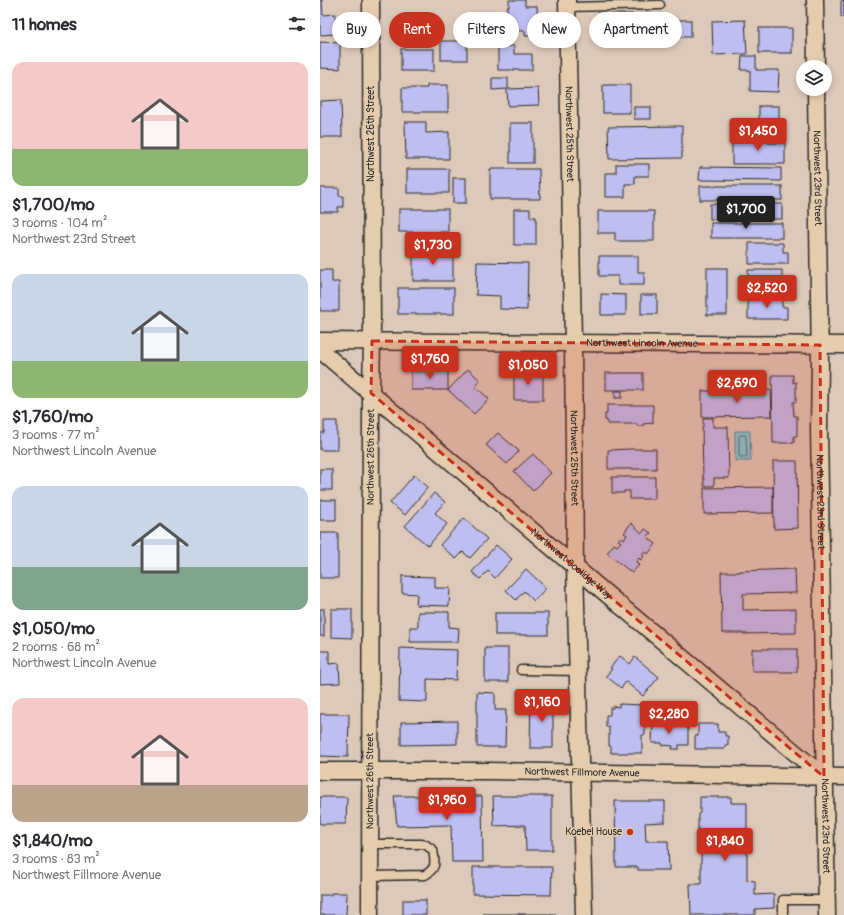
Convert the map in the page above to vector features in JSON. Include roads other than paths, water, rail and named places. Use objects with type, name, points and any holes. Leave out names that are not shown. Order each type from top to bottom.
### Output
[{"type":"street","name":"Northwest 26th Street","points":[[370,915],[372,341],[371,0]]},
{"type":"street","points":[[815,0],[816,60]]},
{"type":"street","name":"Northwest 25th Street","points":[[567,3],[575,566],[584,915]]},
{"type":"street","name":"Northwest 23rd Street","points":[[816,96],[826,908]]},
{"type":"street","name":"Northwest Lincoln Avenue","points":[[320,341],[844,345]]},
{"type":"street","name":"Northwest Coolidge Way","points":[[320,350],[824,777]]},
{"type":"street","name":"Northwest Fillmore Avenue","points":[[320,771],[489,771],[844,777]]},
{"type":"lane","points":[[567,3],[660,5]]},
{"type":"lane","points":[[521,670],[578,671]]},
{"type":"lane","points":[[370,844],[426,845],[433,850],[435,858],[434,866],[431,871],[425,875],[370,876]]},
{"type":"lane","points":[[783,915],[783,900],[826,908]]},
{"type":"water","points":[[735,431],[750,431],[751,461],[735,461]]},
{"type":"place","name":"Koebel House","points":[[630,832]]}]
